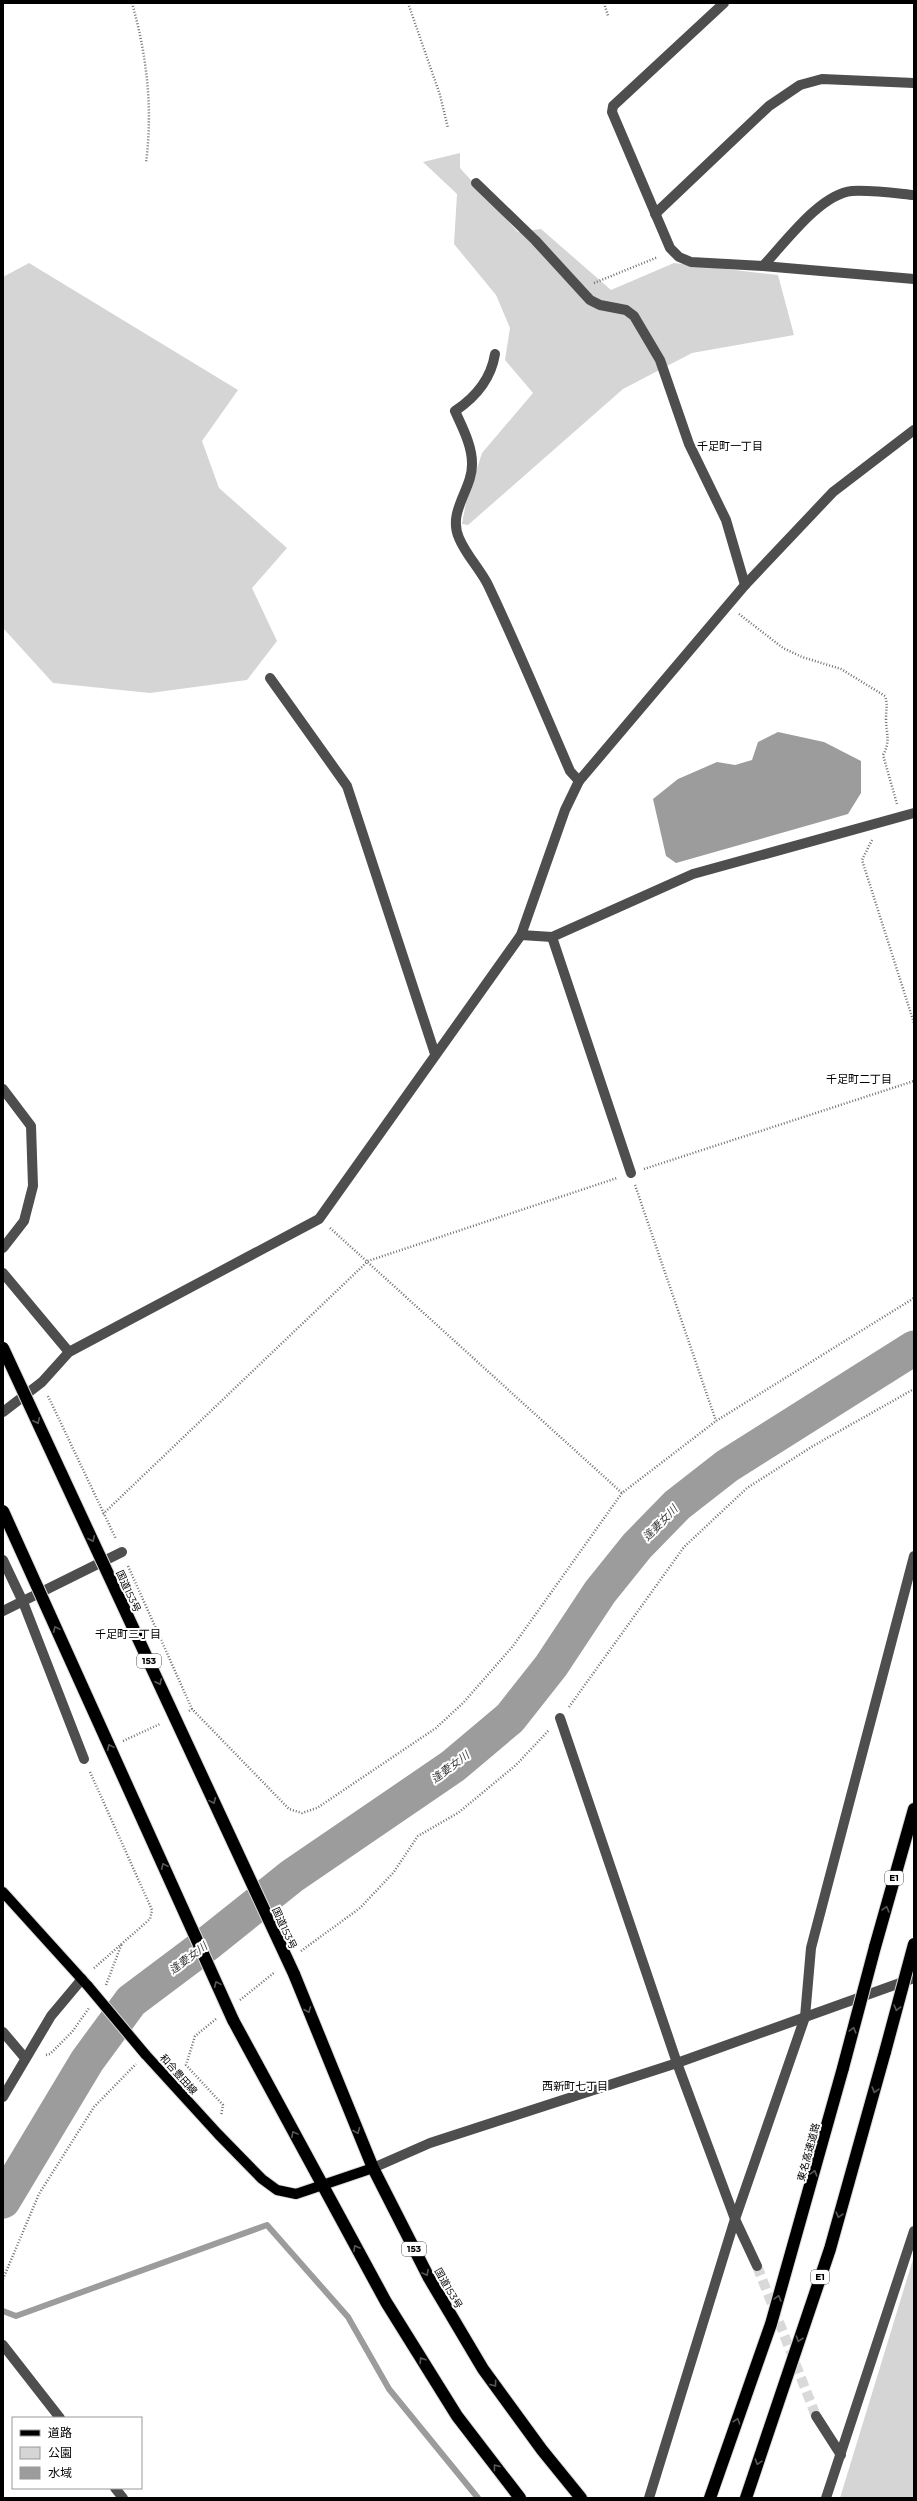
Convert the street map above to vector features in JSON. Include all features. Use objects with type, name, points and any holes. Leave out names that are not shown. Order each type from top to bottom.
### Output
[{"type":"highway","name":"国道153号","points":[[3,1348],[294,1974],[373,2168],[429,2278],[483,2368],[542,2450],[581,2498]]},
{"type":"highway","points":[[3,1511],[233,2020],[386,2302],[452,2409],[520,2498]]},
{"type":"highway","name":"東名高速道路","points":[[710,2498],[771,2324],[914,1809]]},
{"type":"highway","name":"E1","points":[[746,2498],[830,2249],[914,1944]]},
{"type":"main road","name":"和合豊田線","points":[[3,1892],[85,1983],[145,2054],[218,2134],[262,2179],[277,2190],[296,2194],[373,2168]]},
{"type":"street","points":[[724,3],[613,106],[612,112],[655,214],[673,251],[691,262],[763,266],[914,279]]},
{"type":"street","points":[[655,214],[769,106],[800,84],[822,79],[914,83]]},
{"type":"street","points":[[476,183],[535,240],[579,290],[590,300],[600,305],[626,310],[634,316],[660,360],[689,444],[726,520],[745,585]]},
{"type":"street","points":[[763,266],[821,205],[840,195],[851,192],[914,194]]},
{"type":"street","points":[[495,354],[493,368],[483,386],[466,404],[455,411],[467,440],[472,462],[470,477],[459,501],[456,522],[459,538],[483,574],[570,771],[579,781]]},
{"type":"street","points":[[3,1412],[42,1382],[69,1352],[318,1219],[521,935],[565,810],[579,781],[728,604],[833,492],[914,430]]},
{"type":"street","points":[[270,678],[347,786],[435,1054]]},
{"type":"street","points":[[521,935],[552,938],[693,874],[880,824],[914,813]]},
{"type":"street","points":[[552,938],[631,1174]]},
{"type":"street","points":[[3,1089],[31,1126],[33,1186],[24,1221],[3,1248]]},
{"type":"street","points":[[3,1273],[69,1352]]},
{"type":"street","points":[[3,1611],[122,1552]]},
{"type":"street","points":[[649,2498],[735,2219],[805,2017],[811,1948],[914,1556]]},
{"type":"street","points":[[3,1560],[23,1602],[84,1759]]},
{"type":"street","points":[[560,1718],[677,2063],[735,2219],[757,2266]]},
{"type":"street","points":[[373,2168],[430,2143],[677,2063],[914,1978]]},
{"type":"street","points":[[3,2097],[51,2016],[85,1983]]},
{"type":"street","points":[[3,2032],[25,2058]]},
{"type":"street","points":[[826,2498],[914,2231]]},
{"type":"street","points":[[3,2345],[59,2417]]},
{"type":"street","points":[[816,2416],[841,2455]]},
{"type":"street","points":[[116,2489],[123,2498]]},
{"type":"path","points":[[132,3],[141,32],[151,105],[146,162]]},
{"type":"path","points":[[408,3],[440,95],[448,128]]},
{"type":"path","points":[[604,3],[608,16]]},
{"type":"path","points":[[579,290],[673,251]]},
{"type":"path","points":[[728,604],[783,648],[802,657],[841,669],[884,696],[888,704],[886,718],[889,735],[888,747],[883,755],[901,818]]},
{"type":"path","points":[[880,824],[862,860],[914,1023]]},
{"type":"path","points":[[104,1514],[368,1261],[914,1081]]},
{"type":"path","points":[[631,1174],[716,1421]]},
{"type":"path","points":[[318,1219],[368,1261],[622,1493]]},
{"type":"path","points":[[185,1713],[192,1710],[289,1809],[302,1813],[317,1808],[436,1728],[464,1702],[514,1646],[622,1493],[716,1421],[914,1298]]},
{"type":"path","points":[[295,1956],[332,1926],[360,1908],[393,1873],[418,1836],[458,1813],[516,1765],[560,1718],[689,1542],[747,1488],[813,1446],[914,1389]]},
{"type":"path","points":[[120,1742],[163,1723]]},
{"type":"path","points":[[84,1759],[152,1910],[150,1918],[122,1942],[85,1983]]},
{"type":"path","points":[[101,1991],[110,1979],[122,1942]]},
{"type":"path","points":[[239,2001],[276,1971]]},
{"type":"path","points":[[25,2058],[50,2054],[72,2032],[93,2003]]},
{"type":"path","points":[[218,2134],[223,2105],[186,2066],[195,2036],[220,2016]]},
{"type":"path","points":[[3,2279],[39,2194],[94,2107],[145,2054]]},
{"type":"green space","points":[[460,153],[460,168],[518,232],[541,229],[611,290],[674,263],[778,275],[794,335],[692,353],[623,389],[468,525],[462,524],[466,502],[482,453],[533,393],[505,360],[510,328],[496,295],[454,244],[457,194],[423,162]]},
{"type":"green space","points":[[29,263],[238,390],[202,441],[219,488],[287,548],[252,588],[277,641],[247,680],[150,693],[53,683],[3,628],[3,277]]},
{"type":"green space","points":[[914,2256],[914,2498],[840,2498]]},
{"type":"water","points":[[778,732],[824,742],[861,761],[861,793],[848,814],[676,863],[666,856],[653,799],[678,779],[717,762],[735,765],[752,760],[758,742]]},
{"type":"waterway","name":"逢妻女川","points":[[3,2201],[87,2061],[131,2001],[207,1944],[292,1876],[453,1766],[510,1718],[551,1666],[600,1592],[637,1546],[677,1505],[727,1466],[914,1348]]},
{"type":"waterway","points":[[3,2311],[16,2316],[267,2225],[348,2317],[389,2389],[478,2498]]},
{"type":"tunnel","points":[[757,2266],[816,2416]]},
{"type":"district","name":"千足町一丁目","points":[[730,446]]},
{"type":"district","name":"千足町二丁目","points":[[859,1079]]},
{"type":"district","name":"千足町三丁目","points":[[128,1634]]},
{"type":"district","name":"西新町七丁目","points":[[575,2086]]}]
